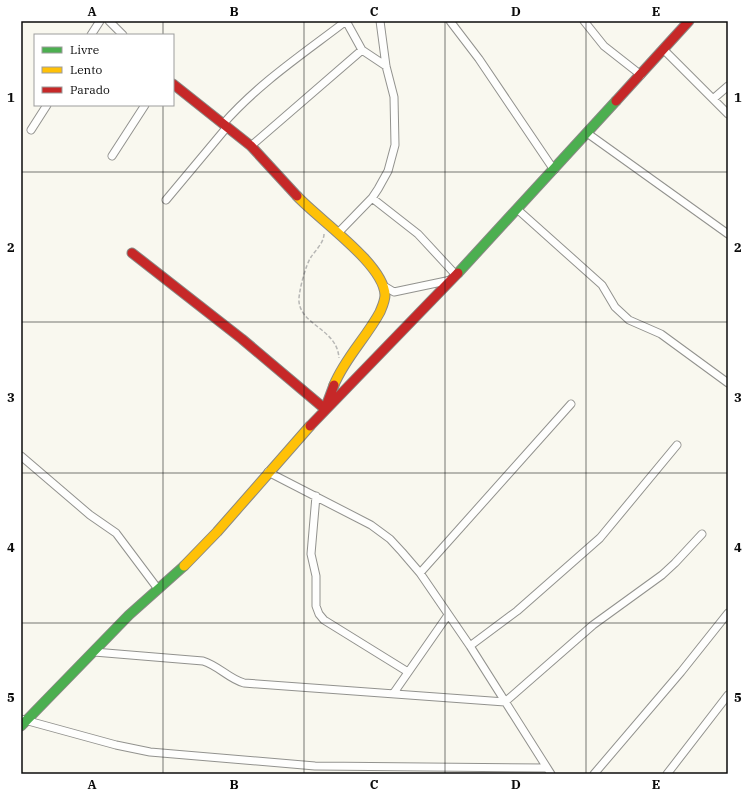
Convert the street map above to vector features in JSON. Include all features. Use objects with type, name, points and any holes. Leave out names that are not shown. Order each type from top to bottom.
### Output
[{"type":"street","points":[[92,34],[100,21]]},
{"type":"street","points":[[166,200],[225,126],[238,107],[275,74],[346,21],[362,50],[386,66]]},
{"type":"street","points":[[338,233],[372,198],[388,170],[395,145],[394,97],[386,66],[380,21]]},
{"type":"street","points":[[450,21],[479,59],[554,170]]},
{"type":"street","points":[[584,21],[604,46],[641,75]]},
{"type":"street","points":[[22,722],[94,652],[129,615],[217,532],[268,472],[325,409],[518,209],[689,21]]},
{"type":"street","points":[[112,22],[122,34]]},
{"type":"street","points":[[663,49],[728,114]]},
{"type":"street","points":[[251,146],[362,50]]},
{"type":"street","points":[[174,85],[195,104],[251,146],[266,160],[305,206],[356,250],[384,286],[394,292],[454,277]]},
{"type":"street","points":[[713,99],[728,86]]},
{"type":"street","points":[[31,130],[46,106]]},
{"type":"street","points":[[112,156],[144,106]]},
{"type":"street","points":[[587,134],[728,234]]},
{"type":"street","points":[[372,198],[418,234],[454,277]]},
{"type":"street","points":[[518,209],[602,285],[610,301],[620,313],[635,324],[661,334],[728,384]]},
{"type":"street","points":[[132,253],[242,339],[325,409]]},
{"type":"street","points":[[325,409],[333,384],[380,312],[385,296],[384,286]]},
{"type":"street","points":[[420,573],[571,404]]},
{"type":"street","points":[[470,646],[517,611],[592,546],[677,445]]},
{"type":"street","points":[[21,456],[90,515],[116,533],[158,589]]},
{"type":"street","points":[[268,472],[371,525],[390,539],[420,573],[470,646],[549,771]]},
{"type":"street","points":[[316,496],[310,543],[316,576],[316,606],[319,614],[324,620],[408,672]]},
{"type":"street","points":[[94,652],[196,660],[209,663],[229,677],[244,683],[504,702],[593,626],[666,571],[702,534]]},
{"type":"street","points":[[594,774],[681,672],[728,613]]},
{"type":"street","points":[[393,694],[448,615]]},
{"type":"street","points":[[667,774],[728,695]]},
{"type":"street","points":[[22,722],[150,752],[315,766],[549,771]]},
{"type":"street","points":[[314,774],[315,766]]},
{"type":"path","points":[[325,222],[324,239],[310,258],[299,294],[299,303],[301,311],[330,336],[338,351],[339,359]]},
{"type":"traffic: fast","points":[[458,273],[616,101]]},
{"type":"traffic: fast","points":[[21,726],[129,615],[184,566]]},
{"type":"traffic: slow","points":[[297,196],[362,256],[374,270],[382,283],[385,295],[380,312],[344,366],[334,385]]},
{"type":"traffic: slow","points":[[184,566],[217,532],[310,426]]},
{"type":"traffic: jam","points":[[616,101],[689,21]]},
{"type":"traffic: jam","points":[[174,85],[251,146],[297,196]]},
{"type":"traffic: jam","points":[[132,253],[242,339],[325,409],[334,385]]},
{"type":"traffic: jam","points":[[310,426],[458,273]]}]
